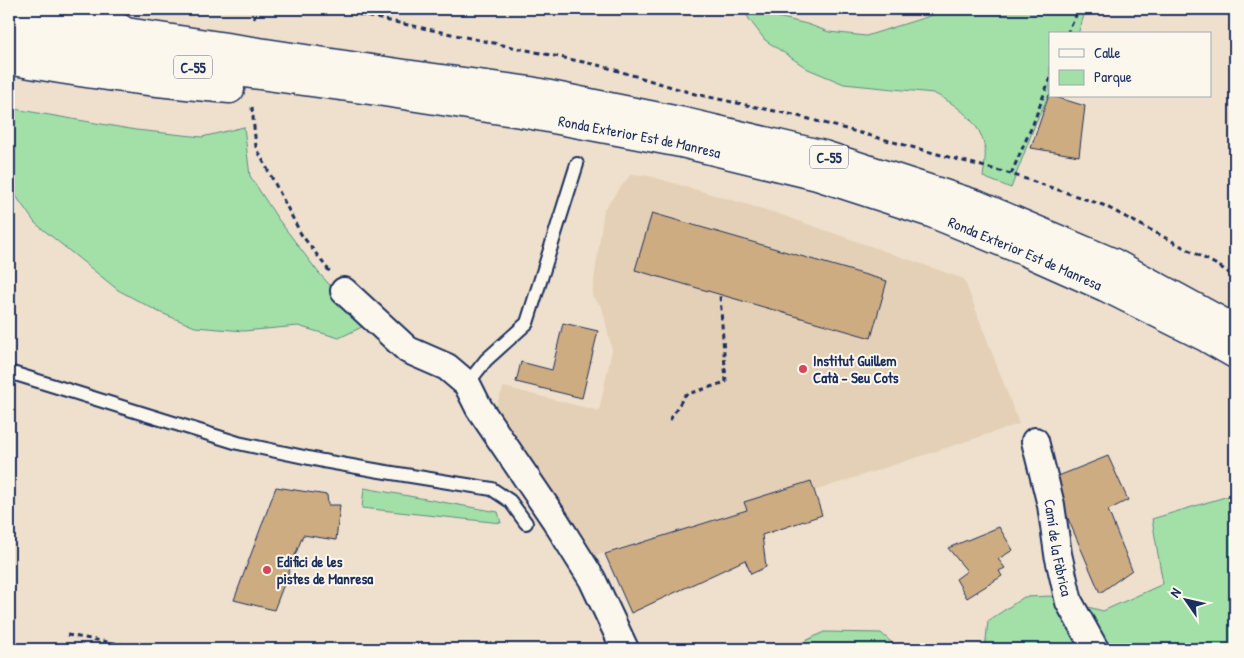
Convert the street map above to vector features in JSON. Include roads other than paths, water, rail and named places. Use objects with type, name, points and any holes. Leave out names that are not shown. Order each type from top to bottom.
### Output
[{"type":"highway","points":[[84,9],[126,32]]},
{"type":"highway","name":"Ronda Exterior Est de Manresa","points":[[9,19],[28,23],[126,32],[530,91],[684,122],[824,155],[975,204],[1114,263],[1235,329]]},
{"type":"highway","name":"Ronda Exterior Est de Manresa","points":[[9,41],[377,91],[527,114],[671,141],[818,176],[931,213],[1024,251],[1105,286],[1235,354]]},
{"type":"highway","points":[[9,60],[172,84],[278,94],[377,91]]},
{"type":"street","points":[[344,291],[408,350],[447,367],[467,384],[479,408],[555,520],[592,579],[625,649]]},
{"type":"street","name":"Camí de la Fàbrica","points":[[1035,441],[1051,505],[1058,554],[1069,602],[1095,649]]},
{"type":"lane","points":[[467,384],[486,360],[527,323],[577,164]]},
{"type":"lane","points":[[9,372],[238,443],[361,468],[492,489],[510,502],[526,523]]},
{"type":"place","name":"Institut Guillem Catà - Seu Cots","points":[[803,369]]},
{"type":"place","name":"Edifici de les pistes de Manresa","points":[[267,570]]}]
